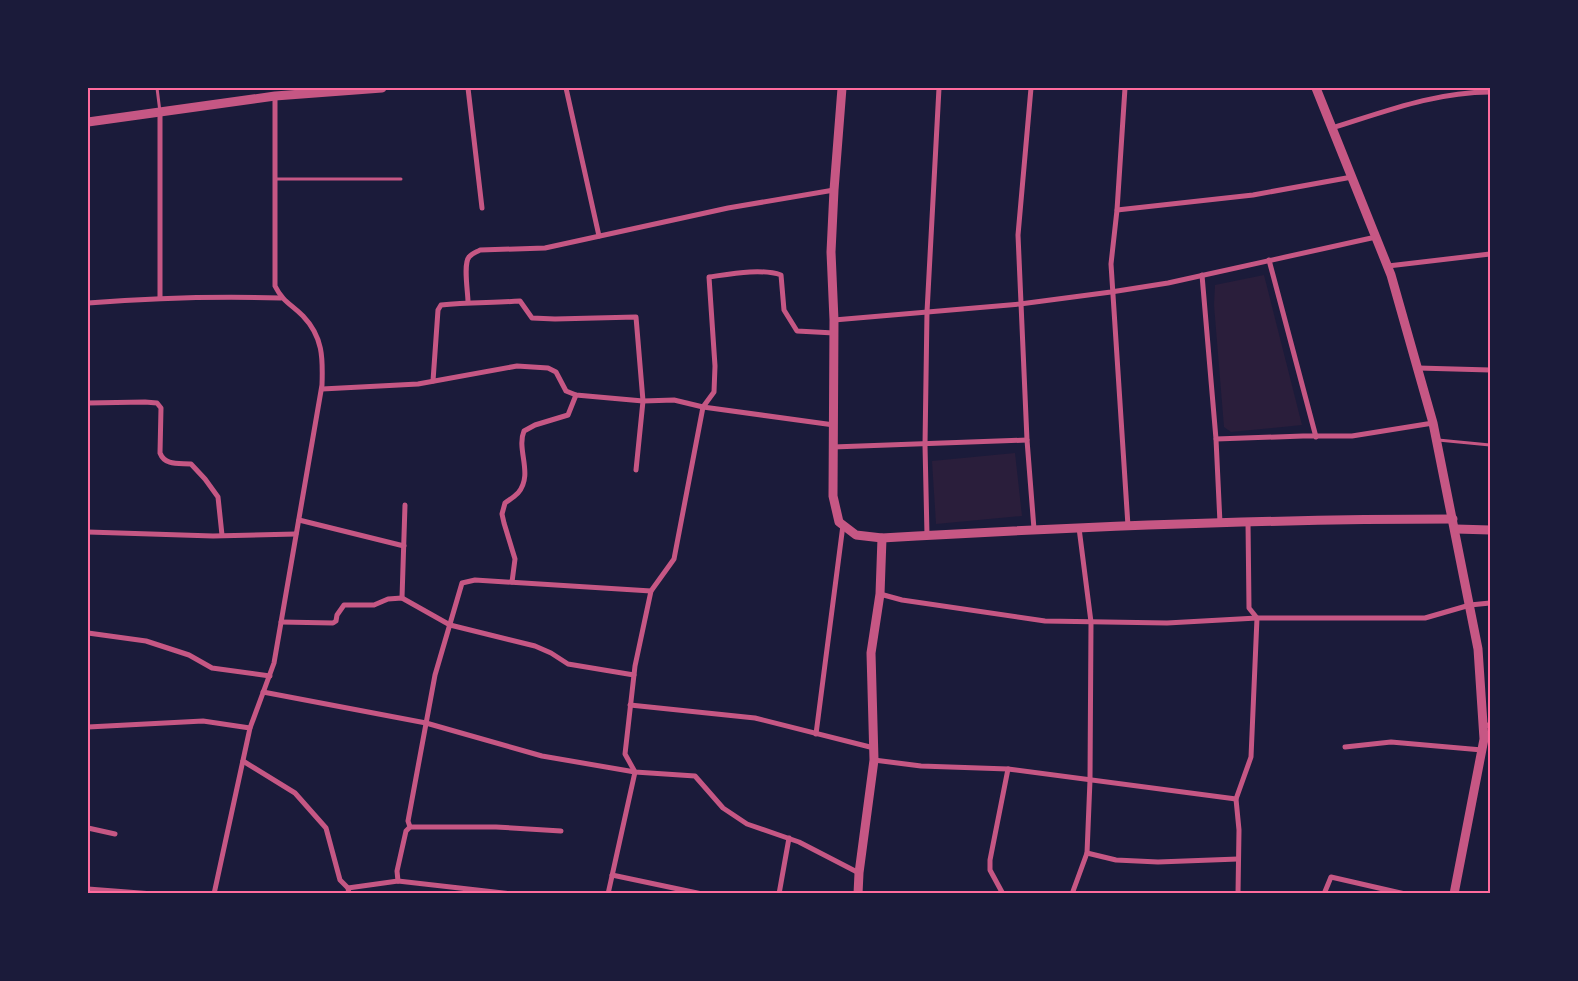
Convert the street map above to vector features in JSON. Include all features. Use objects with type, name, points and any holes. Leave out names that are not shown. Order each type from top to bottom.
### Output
[{"type":"street","points":[[88,122],[275,96],[382,88]]},
{"type":"street","points":[[468,88],[482,208]]},
{"type":"street","points":[[566,88],[599,236]]},
{"type":"street","points":[[842,88],[831,252],[834,320],[833,496],[839,522],[856,535],[882,538],[1079,527],[1454,519]]},
{"type":"street","points":[[927,535],[925,445],[927,312],[939,88]]},
{"type":"street","points":[[1030,88],[1018,235],[1027,440],[1034,529]]},
{"type":"street","points":[[1125,88],[1117,210],[1111,264],[1111,292],[1128,526]]},
{"type":"street","points":[[1316,88],[1388,266],[1418,368],[1433,423],[1454,519],[1478,649],[1487,725],[1454,894]]},
{"type":"street","points":[[1332,128],[1411,103],[1447,95],[1490,92]]},
{"type":"street","points":[[214,894],[250,728],[274,663],[322,389],[323,356],[316,334],[304,317],[280,298],[274,286],[275,96]]},
{"type":"street","points":[[160,112],[160,297]]},
{"type":"street","points":[[1117,210],[1253,195],[1352,177]]},
{"type":"street","points":[[468,302],[467,259],[480,250],[545,248],[728,208],[834,190]]},
{"type":"street","points":[[834,320],[1020,304],[1111,292],[1168,283],[1376,237]]},
{"type":"street","points":[[1388,266],[1490,254]]},
{"type":"street","points":[[1269,260],[1316,437]]},
{"type":"street","points":[[608,894],[635,772],[625,754],[634,676],[651,591],[674,559],[703,407],[714,392],[715,366],[709,276],[750,272],[775,273],[781,276],[784,310],[797,331],[834,333]]},
{"type":"street","points":[[1202,275],[1216,439],[1220,524]]},
{"type":"street","points":[[88,303],[160,297],[280,298]]},
{"type":"street","points":[[433,381],[438,310],[441,305],[468,302],[495,303],[520,301],[532,318],[636,317],[643,401],[636,470]]},
{"type":"street","points":[[322,389],[418,384],[517,366],[548,368],[556,372],[566,391],[576,395],[643,401],[674,400],[703,407],[834,425]]},
{"type":"street","points":[[1418,368],[1490,370]]},
{"type":"street","points":[[512,582],[515,559],[502,514],[505,503],[518,493],[523,483],[526,465],[520,440],[524,431],[535,425],[568,414],[576,395]]},
{"type":"street","points":[[88,403],[157,403],[161,408],[160,453],[162,458],[167,462],[191,464],[205,479],[218,497],[222,535]]},
{"type":"street","points":[[1216,439],[1352,436],[1433,423]]},
{"type":"street","points":[[834,447],[1027,440]]},
{"type":"street","points":[[402,598],[405,506]]},
{"type":"street","points":[[299,520],[404,546]]},
{"type":"street","points":[[1238,894],[1239,830],[1236,799],[1251,757],[1257,618],[1249,608],[1248,522]]},
{"type":"street","points":[[816,734],[843,525]]},
{"type":"street","points":[[1072,894],[1088,854],[1090,780],[1092,622],[1079,527]]},
{"type":"street","points":[[1456,530],[1490,530]]},
{"type":"street","points":[[88,532],[222,535],[296,534]]},
{"type":"street","points":[[858,894],[874,760],[871,653],[880,594],[882,538]]},
{"type":"street","points":[[410,827],[408,821],[435,675],[462,584],[475,580],[651,591]]},
{"type":"street","points":[[880,594],[920,603],[1036,620],[1092,622],[1167,623],[1257,618],[1425,618],[1470,605],[1490,603]]},
{"type":"street","points":[[281,622],[333,623],[336,621],[337,615],[344,605],[374,606],[388,599],[402,598],[450,625],[535,646],[551,653],[568,664],[634,676]]},
{"type":"street","points":[[88,633],[146,641],[189,655],[212,668],[270,676]]},
{"type":"street","points":[[263,692],[426,723],[542,756],[635,772],[696,776],[724,808],[747,824],[789,838],[859,873]]},
{"type":"street","points":[[630,705],[755,718],[874,748]]},
{"type":"street","points":[[88,727],[203,721],[250,728]]},
{"type":"street","points":[[1345,747],[1391,742],[1482,750]]},
{"type":"street","points":[[874,760],[922,766],[1008,769],[1236,799]]},
{"type":"street","points":[[243,761],[295,793],[326,828],[340,880],[348,891],[398,880],[512,894]]},
{"type":"street","points":[[1003,894],[990,870],[990,860],[1008,769]]},
{"type":"street","points":[[398,880],[397,870],[404,839],[406,831],[410,827],[496,827],[562,831]]},
{"type":"street","points":[[88,828],[115,834]]},
{"type":"street","points":[[779,894],[789,838]]},
{"type":"street","points":[[1088,854],[1116,860],[1158,862],[1238,859]]},
{"type":"street","points":[[612,876],[702,894]]},
{"type":"street","points":[[1324,894],[1331,877],[1405,894]]},
{"type":"street","points":[[88,889],[153,894]]},
{"type":"lane","points":[[157,88],[160,112]]},
{"type":"lane","points":[[275,180],[401,179]]},
{"type":"lane","points":[[1437,440],[1490,446]]},
{"type":"shaded area","points":[[1264,275],[1302,425],[1231,432],[1224,427],[1214,305],[1215,285]]},
{"type":"shaded area","points":[[1015,453],[1022,516],[936,524],[932,461]]}]
